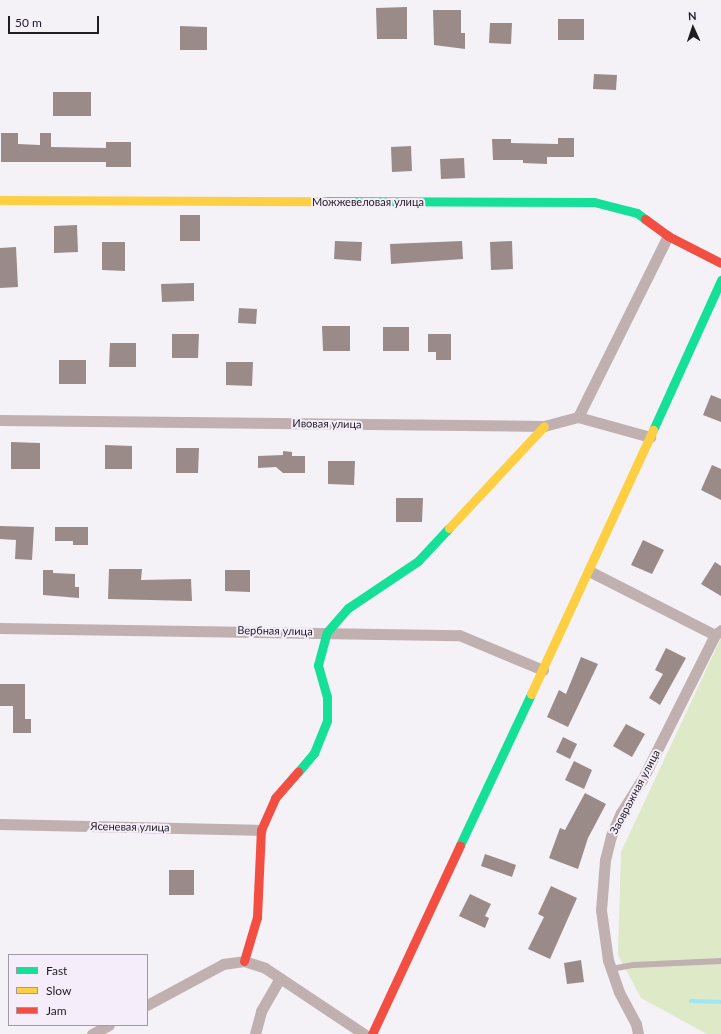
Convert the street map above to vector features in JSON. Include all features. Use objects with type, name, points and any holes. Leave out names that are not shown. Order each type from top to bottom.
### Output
[{"type":"street","name":"Можжевеловая улица","points":[[0,200],[594,202],[637,213],[668,236],[721,263]]},
{"type":"street","points":[[650,437],[578,417],[668,236]]},
{"type":"street","points":[[372,1034],[589,571],[721,280]]},
{"type":"street","name":"Ивовая улица","points":[[0,420],[544,426],[578,417]]},
{"type":"street","points":[[244,961],[257,917],[261,830],[276,798],[314,753],[327,720],[327,697],[318,665],[327,632],[348,608],[418,561],[544,426]]},
{"type":"street","points":[[589,571],[718,633]]},
{"type":"street","name":"Вербная улица","points":[[0,628],[459,635],[543,670]]},
{"type":"street","name":"Заовражная улица","points":[[638,1034],[636,1024],[611,969],[601,910],[604,868],[611,836],[718,633]]},
{"type":"street","name":"Ясеневая улица","points":[[0,824],[261,830]]},
{"type":"street","points":[[148,1004],[223,964],[244,961],[266,968],[364,1034]]},
{"type":"street","points":[[255,1034],[261,1011],[280,978]]},
{"type":"street","points":[[92,1034],[107,1026]]},
{"type":"lane","points":[[611,969],[634,965],[721,962]]},
{"type":"green space","points":[[721,638],[721,1034],[707,1034],[641,998],[618,955],[621,852]]},
{"type":"building","points":[[407,7],[407,39],[377,39],[376,8]]},
{"type":"building","points":[[433,10],[461,10],[461,33],[465,33],[465,49],[434,45]]},
{"type":"building","points":[[558,19],[584,19],[584,40],[558,40]]},
{"type":"building","points":[[490,23],[512,23],[511,44],[489,43]]},
{"type":"building","points":[[180,26],[207,27],[207,50],[180,50]]},
{"type":"building","points":[[594,74],[617,75],[616,90],[593,89]]},
{"type":"building","points":[[53,92],[91,92],[91,116],[53,116]]},
{"type":"building","points":[[1,133],[18,133],[18,144],[40,145],[40,133],[51,133],[51,147],[106,148],[106,142],[131,142],[131,167],[106,167],[106,162],[1,162]]},
{"type":"building","points":[[558,138],[574,138],[574,157],[547,157],[547,164],[523,163],[523,160],[493,160],[492,139],[511,139],[511,143],[558,144]]},
{"type":"building","points":[[411,146],[412,171],[392,172],[391,147]]},
{"type":"building","points":[[464,158],[465,178],[441,179],[440,159]]},
{"type":"building","points":[[180,215],[200,215],[200,241],[180,241]]},
{"type":"building","points":[[77,225],[78,252],[54,253],[54,226]]},
{"type":"building","points":[[335,241],[362,242],[361,261],[334,259]]},
{"type":"building","points":[[462,241],[463,259],[391,264],[390,244]]},
{"type":"building","points":[[512,241],[513,269],[491,270],[490,242]]},
{"type":"building","points":[[102,242],[125,242],[125,271],[102,270]]},
{"type":"building","points":[[16,247],[18,287],[0,288],[0,248]]},
{"type":"building","points":[[194,283],[194,301],[162,302],[161,284]]},
{"type":"building","points":[[239,308],[257,309],[256,324],[238,323]]},
{"type":"building","points":[[322,326],[350,326],[350,351],[323,351]]},
{"type":"building","points":[[383,327],[409,327],[409,351],[383,351]]},
{"type":"building","points":[[172,334],[199,334],[198,358],[172,358]]},
{"type":"building","points":[[428,334],[451,334],[451,360],[436,360],[436,352],[428,352]]},
{"type":"building","points":[[110,343],[136,343],[136,367],[109,367]]},
{"type":"building","points":[[59,360],[86,360],[86,384],[59,384]]},
{"type":"building","points":[[226,362],[253,362],[252,386],[226,385]]},
{"type":"building","points":[[711,395],[721,399],[721,422],[703,415]]},
{"type":"building","points":[[11,442],[40,443],[40,469],[11,469]]},
{"type":"building","points":[[105,445],[132,446],[132,469],[105,469]]},
{"type":"building","points":[[176,448],[199,448],[198,473],[176,473]]},
{"type":"building","points":[[283,451],[292,452],[292,456],[305,456],[305,473],[283,473],[276,467],[258,468],[258,456],[283,455]]},
{"type":"building","points":[[328,461],[355,461],[354,485],[328,484]]},
{"type":"building","points":[[712,465],[721,469],[721,500],[701,490]]},
{"type":"building","points":[[396,498],[423,498],[422,522],[396,522]]},
{"type":"building","points":[[0,526],[34,527],[32,560],[15,559],[16,540],[0,539]]},
{"type":"building","points":[[55,527],[88,527],[88,545],[73,545],[73,541],[55,541]]},
{"type":"building","points":[[643,540],[664,550],[652,574],[631,565]]},
{"type":"building","points":[[715,562],[721,566],[721,596],[701,584]]},
{"type":"building","points":[[109,569],[142,569],[141,580],[191,579],[192,601],[108,599]]},
{"type":"building","points":[[43,570],[53,570],[53,573],[75,574],[75,587],[79,587],[79,598],[43,595]]},
{"type":"building","points":[[225,570],[250,570],[250,592],[225,591]]},
{"type":"building","points":[[666,648],[686,658],[660,705],[649,698],[663,674],[655,670]]},
{"type":"building","points":[[581,657],[598,664],[568,727],[547,717],[559,690],[566,694]]},
{"type":"building","points":[[0,684],[25,684],[25,719],[31,719],[31,733],[13,733],[13,706],[0,706]]},
{"type":"building","points":[[626,724],[645,734],[632,757],[613,746]]},
{"type":"building","points":[[563,737],[577,744],[570,759],[556,752]]},
{"type":"building","points":[[574,761],[592,770],[584,789],[565,780]]},
{"type":"building","points":[[585,793],[606,804],[588,838],[578,869],[549,858],[560,828],[565,830]]},
{"type":"building","points":[[485,854],[516,865],[512,877],[481,866]]},
{"type":"building","points":[[169,870],[194,870],[194,895],[169,895]]},
{"type":"building","points":[[551,886],[577,898],[550,959],[528,949],[544,917],[538,914]]},
{"type":"building","points":[[470,894],[491,904],[485,916],[489,918],[485,928],[459,916]]},
{"type":"building","points":[[581,960],[584,982],[567,984],[564,963]]},
{"type":"waterway","points":[[691,1001],[721,1002]]},
{"type":"traffic: fast","points":[[324,201],[594,202],[637,213],[645,219]]},
{"type":"traffic: fast","points":[[653,430],[721,280]]},
{"type":"traffic: fast","points":[[298,772],[314,753],[327,720],[327,697],[318,665],[327,632],[348,608],[418,561],[449,528]]},
{"type":"traffic: fast","points":[[460,845],[531,694]]},
{"type":"traffic: slow","points":[[0,200],[324,201]]},
{"type":"traffic: slow","points":[[449,528],[544,426]]},
{"type":"traffic: slow","points":[[531,694],[653,430]]},
{"type":"traffic: jam","points":[[645,219],[668,236],[721,263]]},
{"type":"traffic: jam","points":[[244,961],[257,917],[261,830],[275,798],[298,772]]},
{"type":"traffic: jam","points":[[372,1034],[460,845]]}]
